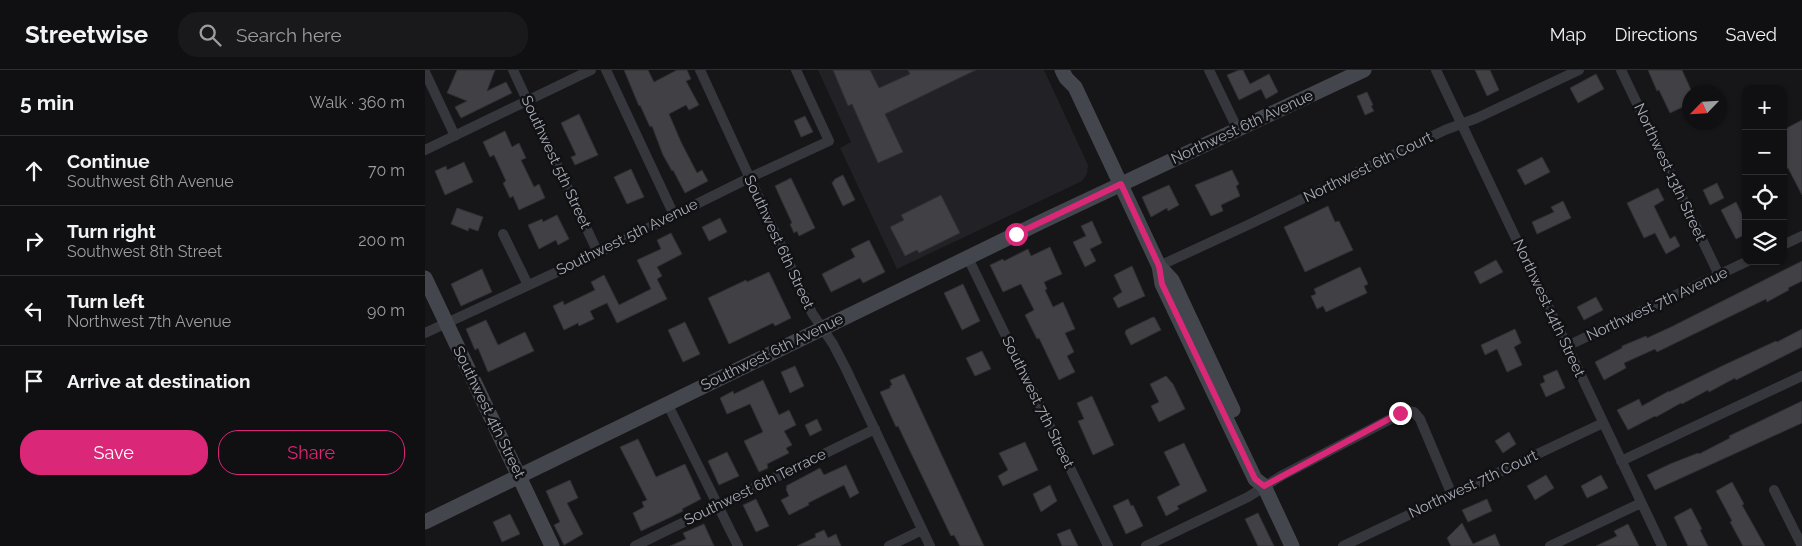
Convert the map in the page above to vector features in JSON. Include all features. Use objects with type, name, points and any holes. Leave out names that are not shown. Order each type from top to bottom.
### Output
[{"type":"street","name":"Southwest 5th Street","points":[[513,70],[598,253]]},
{"type":"street","points":[[425,150],[591,70]]},
{"type":"street","points":[[606,70],[674,215]]},
{"type":"street","name":"Southwest 6th Street","points":[[700,70],[812,313],[845,367],[930,546]]},
{"type":"street","name":"Southwest 5th Avenue","points":[[425,333],[598,253],[749,178],[829,141],[796,70]]},
{"type":"street","points":[[1062,70],[1066,78],[1075,87],[1159,266],[1162,284],[1196,356],[1255,479],[1264,486],[1292,546]]},
{"type":"street","points":[[1074,70],[1075,87]]},
{"type":"street","points":[[1209,70],[1238,130]]},
{"type":"street","name":"Northwest 14th Street","points":[[1436,70],[1662,546]]},
{"type":"street","name":"Northwest 6th Court","points":[[1159,266],[1436,134],[1579,70]]},
{"type":"street","name":"Northwest 13th Street","points":[[1621,70],[1719,275]]},
{"type":"street","points":[[425,72],[455,136]]},
{"type":"street","name":"Northwest 6th Avenue","points":[[1121,184],[1238,130],[1354,72]]},
{"type":"street","name":"Southwest 6th Avenue","points":[[425,522],[1121,184]]},
{"type":"street","points":[[503,234],[528,285]]},
{"type":"street","points":[[1787,243],[1802,236]]},
{"type":"street","name":"Southwest 7th Street","points":[[968,258],[1107,546]]},
{"type":"street","name":"Northwest 7th Avenue","points":[[1567,346],[1742,264]]},
{"type":"street","name":"Southwest 4th Street","points":[[425,278],[553,546]]},
{"type":"street","points":[[1621,461],[1802,376]]},
{"type":"street","points":[[667,403],[719,504],[738,546]]},
{"type":"street","points":[[1146,546],[1248,497],[1264,486],[1406,411],[1414,412],[1423,424],[1452,495]]},
{"type":"street","name":"Northwest 7th Court","points":[[1343,546],[1603,422]]},
{"type":"street","name":"Southwest 6th Terrace","points":[[635,546],[875,429]]},
{"type":"street","points":[[1774,490],[1802,546]]},
{"type":"street","points":[[1550,546],[1641,503]]},
{"type":"street","points":[[889,546],[922,530]]},
{"type":"shaded area","points":[[818,70],[1044,70],[1088,165],[1087,174],[1082,181],[897,269],[840,148],[851,142]]},
{"type":"building","points":[[457,70],[495,70],[487,91],[506,82],[512,93],[461,118],[455,107],[467,101],[447,93]]},
{"type":"building","points":[[624,70],[648,70],[654,82],[677,70],[687,70],[691,79],[686,81],[699,105],[689,110],[686,105],[669,114],[697,173],[702,170],[708,181],[685,193],[663,155],[652,126],[650,127],[639,106]]},
{"type":"building","points":[[833,70],[870,70],[879,88],[910,74],[908,70],[976,70],[885,114],[903,152],[878,163],[852,104],[848,106]]},
{"type":"building","points":[[1243,70],[1250,84],[1269,74],[1278,92],[1266,99],[1261,89],[1239,100],[1227,75]]},
{"type":"building","points":[[1475,70],[1490,70],[1499,90],[1487,96]]},
{"type":"building","points":[[1648,70],[1682,70],[1689,85],[1682,85],[1682,107],[1670,113],[1659,90],[1657,91]]},
{"type":"building","points":[[1596,74],[1604,89],[1578,103],[1570,88]]},
{"type":"building","points":[[1367,92],[1374,111],[1365,115],[1357,96]]},
{"type":"building","points":[[579,114],[598,155],[575,165],[571,157],[576,155],[561,123]]},
{"type":"building","points":[[805,116],[813,132],[801,137],[794,121]]},
{"type":"building","points":[[1802,120],[1802,195],[1787,168],[1787,128]]},
{"type":"building","points":[[505,131],[512,147],[519,143],[526,158],[521,160],[534,187],[539,184],[545,198],[519,210],[513,196],[510,198],[503,183],[506,181],[494,155],[490,157],[483,142]]},
{"type":"building","points":[[1542,157],[1550,172],[1525,185],[1517,170]]},
{"type":"building","points":[[464,162],[473,182],[445,195],[435,171],[446,166],[447,170]]},
{"type":"building","points":[[631,169],[644,197],[627,204],[614,177]]},
{"type":"building","points":[[1232,170],[1239,184],[1236,186],[1240,196],[1221,205],[1223,211],[1211,216],[1195,185]]},
{"type":"building","points":[[843,175],[855,200],[843,206],[832,183]]},
{"type":"building","points":[[791,178],[815,228],[799,236],[797,231],[794,233],[790,224],[792,223],[775,186]]},
{"type":"building","points":[[1717,183],[1724,198],[1710,205],[1703,190]]},
{"type":"building","points":[[1169,185],[1179,205],[1168,211],[1167,208],[1151,217],[1142,197]]},
{"type":"building","points":[[1658,188],[1664,200],[1654,206],[1670,239],[1675,236],[1680,246],[1666,254],[1655,233],[1644,238],[1627,203]]},
{"type":"building","points":[[941,195],[960,233],[919,253],[917,250],[905,256],[890,227],[904,220],[901,215]]},
{"type":"building","points":[[1563,201],[1571,218],[1537,234],[1532,222],[1554,212],[1551,207]]},
{"type":"building","points":[[1736,202],[1742,214],[1742,236],[1736,239],[1721,210]]},
{"type":"building","points":[[1328,206],[1335,222],[1339,221],[1353,250],[1305,272],[1284,227]]},
{"type":"building","points":[[457,208],[483,217],[478,231],[469,228],[468,231],[451,224]]},
{"type":"building","points":[[557,215],[569,239],[558,245],[556,240],[539,249],[528,225],[542,219],[543,222]]},
{"type":"building","points":[[720,218],[727,232],[709,241],[702,227]]},
{"type":"building","points":[[1092,221],[1102,243],[1090,249],[1096,261],[1085,267],[1073,242],[1086,236],[1081,226]]},
{"type":"building","points":[[671,233],[682,254],[657,267],[662,276],[657,279],[667,299],[617,323],[607,303],[590,311],[594,319],[579,326],[578,323],[564,330],[553,306],[563,301],[564,305],[595,290],[591,282],[604,275],[619,305],[651,289],[637,260],[661,249],[657,240]]},
{"type":"building","points":[[869,240],[885,272],[863,283],[860,278],[831,292],[822,274],[855,257],[851,249]]},
{"type":"building","points":[[1050,247],[1062,274],[1044,282],[1047,289],[1045,290],[1053,307],[1063,302],[1075,329],[1065,333],[1074,352],[1067,356],[1075,372],[1059,380],[1039,338],[1037,339],[1025,315],[1034,310],[1021,284],[1003,292],[990,265],[1003,259],[1004,261],[1028,249],[1031,256]]},
{"type":"building","points":[[1496,260],[1503,272],[1480,284],[1474,272]]},
{"type":"building","points":[[1802,261],[1802,281],[1788,288],[1789,290],[1767,302],[1766,299],[1657,352],[1655,349],[1624,363],[1626,368],[1604,380],[1595,362],[1622,348],[1622,346],[1646,336],[1647,338],[1671,327]]},
{"type":"building","points":[[1132,266],[1145,296],[1118,308],[1113,298],[1122,292],[1114,275]]},
{"type":"building","points":[[1360,267],[1368,284],[1364,286],[1367,293],[1326,312],[1323,306],[1317,309],[1311,296],[1316,294],[1314,289]]},
{"type":"building","points":[[482,269],[492,292],[461,306],[451,284]]},
{"type":"building","points":[[769,272],[791,318],[775,326],[773,323],[729,344],[708,298],[746,280],[747,282]]},
{"type":"building","points":[[963,284],[980,321],[962,330],[944,293]]},
{"type":"building","points":[[1596,297],[1603,310],[1584,320],[1577,307]]},
{"type":"building","points":[[1153,317],[1161,330],[1131,345],[1125,333],[1126,330]]},
{"type":"building","points":[[486,320],[498,345],[525,332],[534,351],[488,372],[478,348],[475,350],[466,329]]},
{"type":"building","points":[[685,322],[700,354],[683,362],[668,330]]},
{"type":"building","points":[[1515,329],[1521,343],[1514,347],[1522,365],[1507,372],[1497,349],[1485,355],[1481,345]]},
{"type":"building","points":[[1802,329],[1802,347],[1736,380],[1735,378],[1709,392],[1708,390],[1628,430],[1617,410],[1639,399],[1642,406],[1669,391]]},
{"type":"building","points":[[982,351],[991,369],[975,376],[966,358]]},
{"type":"building","points":[[795,366],[804,386],[790,393],[781,372]]},
{"type":"building","points":[[1557,370],[1565,388],[1546,397],[1540,384],[1545,382],[1543,376]]},
{"type":"building","points":[[904,374],[984,546],[960,546],[954,535],[951,536],[898,426],[896,427],[880,392],[890,388],[892,385],[890,380]]},
{"type":"building","points":[[1166,376],[1173,384],[1185,409],[1159,422],[1151,406],[1159,402],[1150,384]]},
{"type":"building","points":[[763,380],[779,415],[789,410],[796,425],[784,431],[792,445],[786,448],[789,453],[767,464],[768,468],[759,472],[744,441],[763,432],[750,404],[727,414],[720,398],[733,391],[734,394]]},
{"type":"building","points":[[1092,396],[1114,445],[1093,455],[1078,421],[1084,419],[1077,403]]},
{"type":"building","points":[[1802,401],[1802,423],[1655,490],[1647,475],[1670,464],[1699,454],[1730,438],[1729,436]]},
{"type":"building","points":[[817,419],[822,430],[810,436],[805,425]]},
{"type":"building","points":[[1509,432],[1516,444],[1503,453],[1495,441]]},
{"type":"building","points":[[638,439],[656,477],[685,464],[701,499],[682,509],[683,511],[641,531],[633,513],[644,507],[642,502],[647,500],[620,447]]},
{"type":"building","points":[[1025,442],[1038,470],[1003,486],[998,476],[1008,470],[999,453]]},
{"type":"building","points":[[1184,443],[1207,491],[1177,506],[1179,509],[1166,516],[1157,497],[1180,485],[1164,452]]},
{"type":"building","points":[[727,452],[739,476],[719,485],[708,461]]},
{"type":"building","points":[[846,465],[859,493],[850,498],[844,485],[789,515],[781,500],[789,496],[786,486],[820,468],[824,475]]},
{"type":"building","points":[[1546,475],[1554,488],[1535,500],[1527,486]]},
{"type":"building","points":[[1601,475],[1608,488],[1587,498],[1581,486]]},
{"type":"building","points":[[570,480],[578,498],[567,503],[583,534],[564,545],[554,525],[560,522],[546,491]]},
{"type":"building","points":[[1732,482],[1744,504],[1742,505],[1765,546],[1743,546],[1730,522],[1732,521],[1716,491]]},
{"type":"building","points":[[1050,485],[1057,501],[1041,512],[1033,494]]},
{"type":"building","points":[[756,499],[769,526],[756,532],[743,505]]},
{"type":"building","points":[[1128,499],[1143,526],[1126,534],[1113,506]]},
{"type":"building","points":[[1487,499],[1492,511],[1468,522],[1462,510]]},
{"type":"building","points":[[1691,508],[1708,546],[1688,546],[1674,517]]},
{"type":"building","points":[[1258,513],[1274,546],[1258,546],[1245,519]]},
{"type":"building","points":[[510,514],[520,534],[502,542],[493,522]]},
{"type":"building","points":[[1462,523],[1473,544],[1495,534],[1500,546],[1451,546],[1447,538]]},
{"type":"building","points":[[704,524],[714,546],[670,546],[686,539],[683,533]]},
{"type":"building","points":[[1628,524],[1639,546],[1596,546],[1617,536],[1614,531]]},
{"type":"building","points":[[1070,529],[1078,546],[1062,546],[1057,534]]},
{"type":"building","points":[[824,530],[828,538],[836,534],[841,546],[797,546],[816,537],[815,534]]},
{"type":"route","points":[[1016,234],[1121,184],[1159,266],[1162,284],[1196,356],[1255,479],[1264,486],[1400,413]]}]
